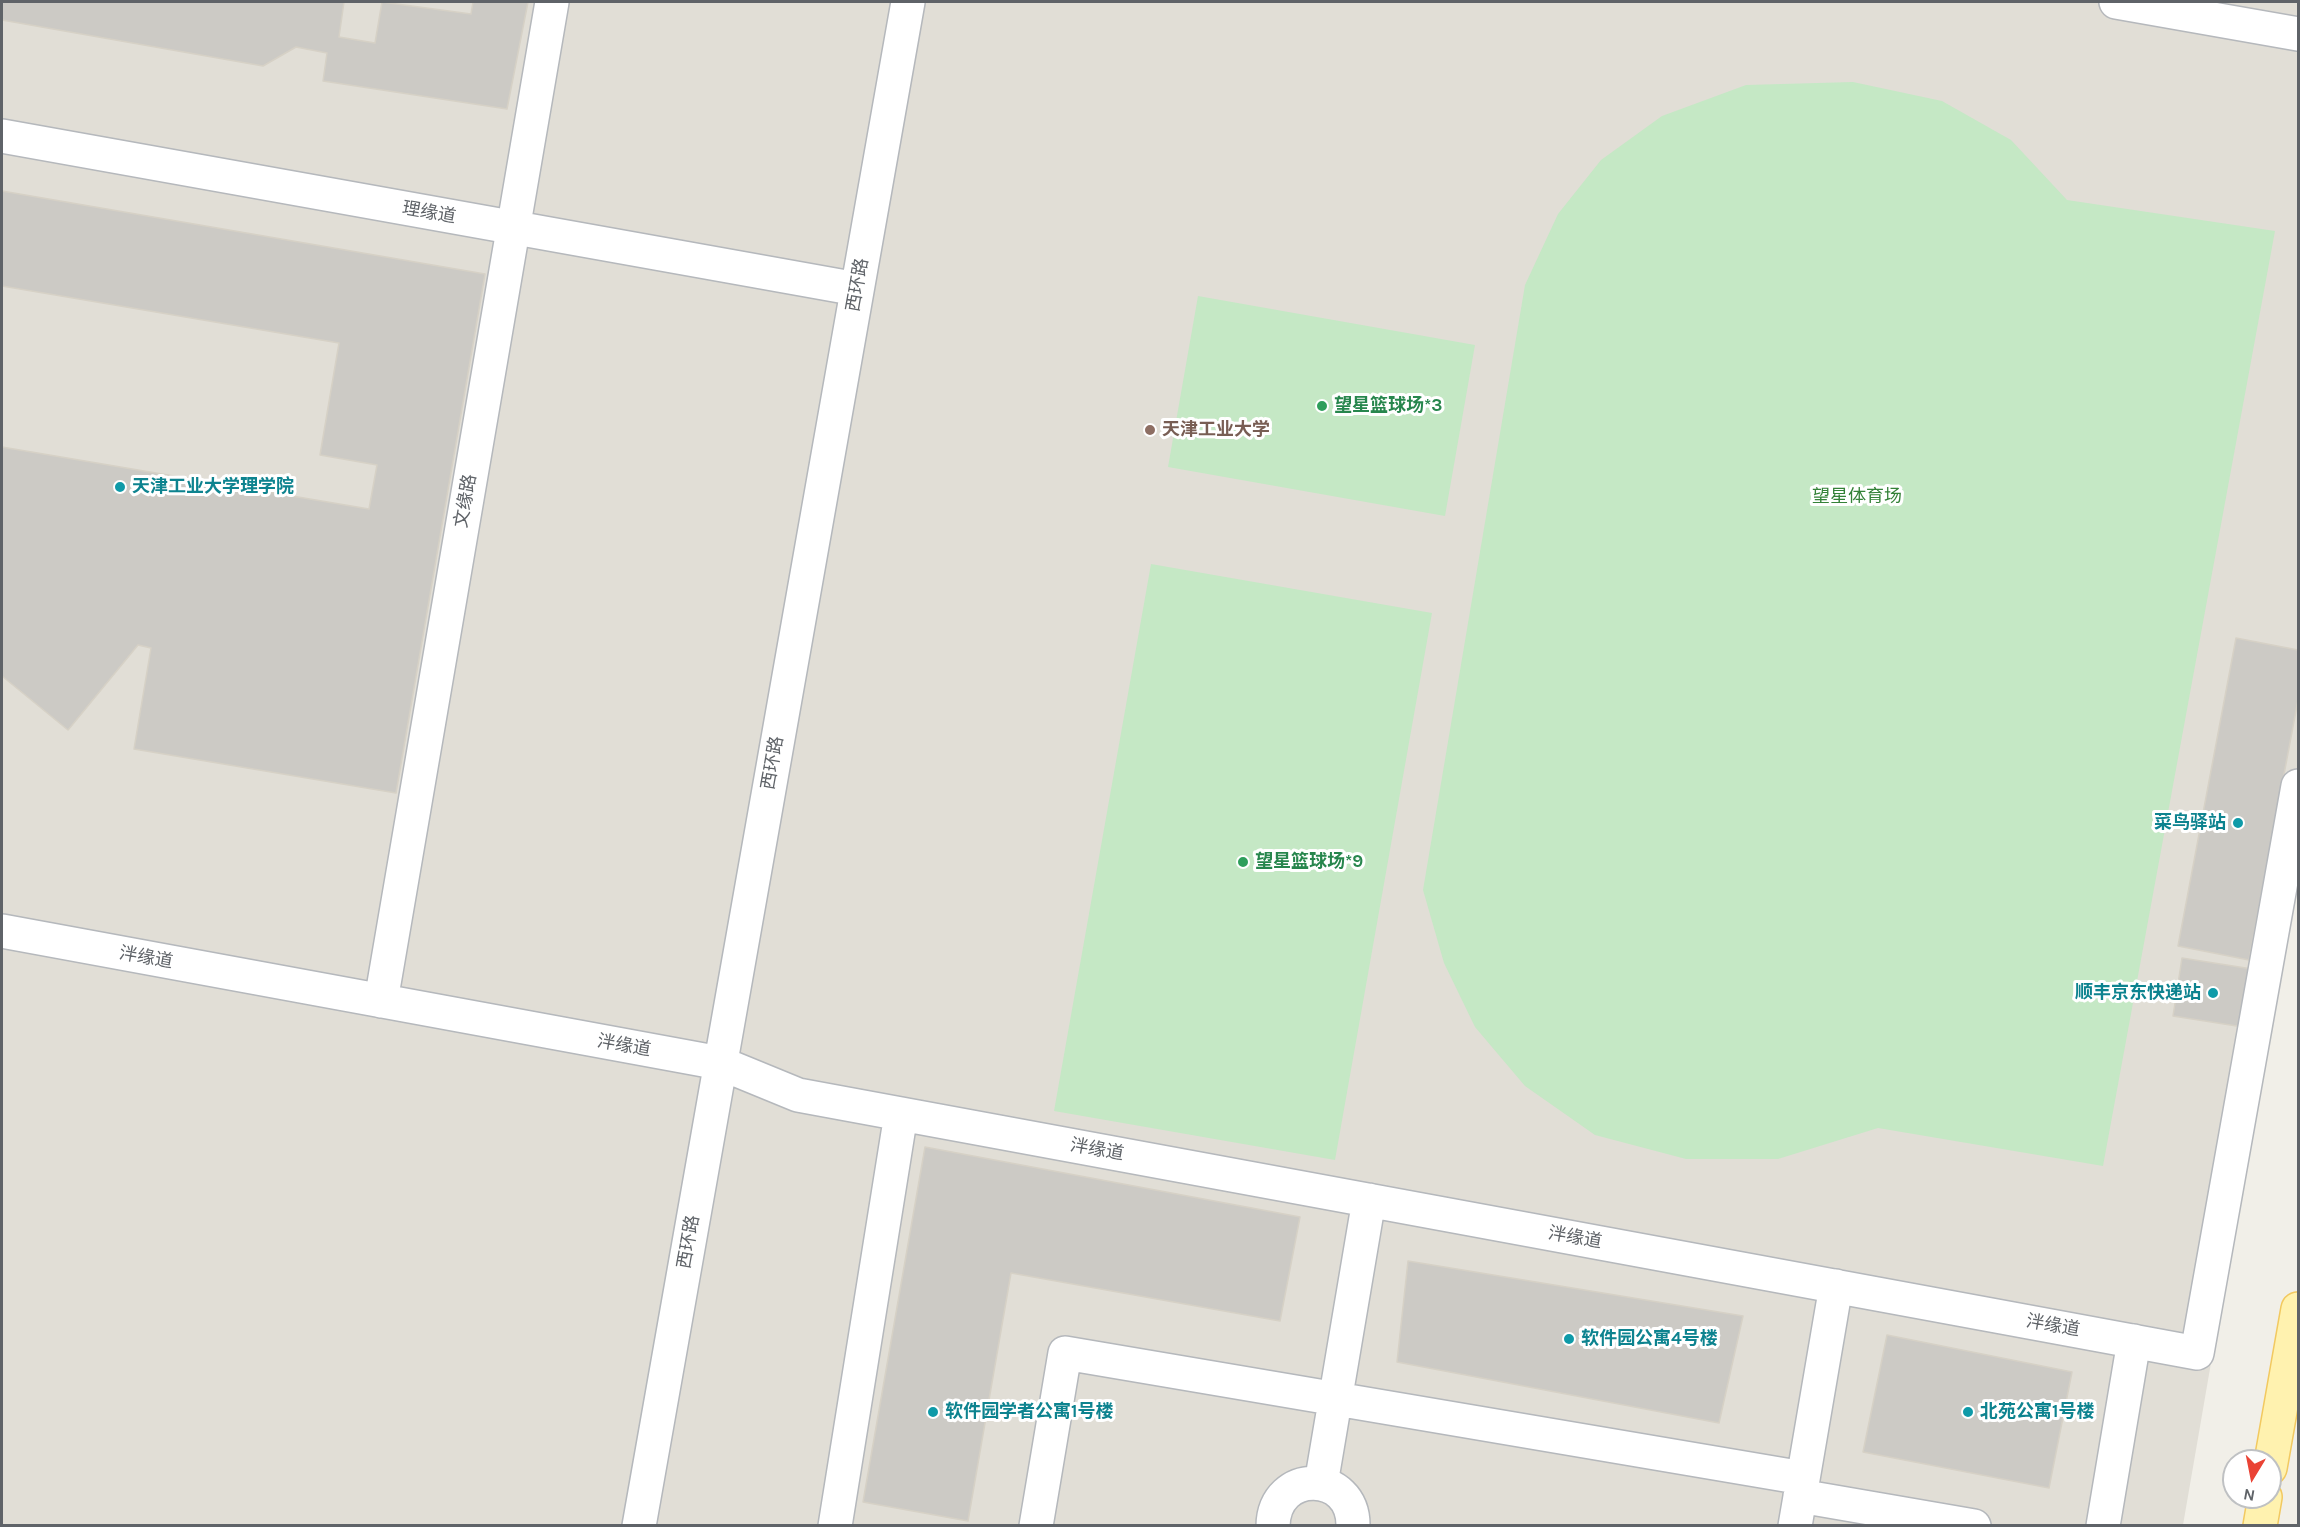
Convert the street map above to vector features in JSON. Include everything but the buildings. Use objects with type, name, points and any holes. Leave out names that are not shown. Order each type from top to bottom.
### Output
[{"type":"main road","points":[[2277,1449],[2289,1414],[2298,1309]]},
{"type":"main road","points":[[2260,1526],[2263,1509]]},
{"type":"street","name":"文缘路","points":[[381,1001],[552,2]]},
{"type":"street","name":"西环路","points":[[639,1526],[908,2]]},
{"type":"street","points":[[2116,2],[2298,34]]},
{"type":"street","name":"理缘道","points":[[2,136],[857,289]]},
{"type":"street","name":"泮缘道","points":[[2,931],[720,1064],[798,1095],[2197,1353],[2298,786]]},
{"type":"street","points":[[835,1526],[900,1114]]},
{"type":"street","points":[[1321,1484],[1369,1200]]},
{"type":"street","points":[[1799,1500],[1836,1286]]},
{"type":"street","points":[[2103,1526],[2134,1341]]},
{"type":"street","points":[[1036,1526],[1065,1353],[1335,1399],[1799,1500],[1974,1526]]},
{"type":"street","points":[[1273,1526],[1277,1504],[1285,1494],[1295,1487],[1308,1483],[1334,1488],[1345,1497],[1352,1509],[1353,1526]]},
{"type":"shaded area","name":"天津工业大学","points":[[2,2],[2298,2],[2298,859],[2183,1525],[2,1526]]},
{"type":"green space","name":"望星体育场","points":[[1853,82],[1942,101],[2011,140],[2067,200],[2275,231],[2103,1166],[1878,1128],[1778,1159],[1686,1159],[1595,1135],[1525,1086],[1475,1027],[1444,963],[1423,890],[1525,285],[1558,214],[1601,160],[1662,116],[1746,85]]},
{"type":"green space","name":"望星篮球场*3","points":[[1198,296],[1475,345],[1445,516],[1168,467]]},
{"type":"green space","name":"望星篮球场*9","points":[[1151,564],[1432,613],[1335,1160],[1054,1111]]},
{"type":"place","name":"望星篮球场*3","points":[[1322,406]]},
{"type":"place","name":"天津工业大学","points":[[1150,430]]},
{"type":"place","name":"天津工业大学理学院","points":[[120,487]]},
{"type":"place","name":"菜鸟驿站","points":[[2238,823]]},
{"type":"place","name":"望星篮球场*9","points":[[1243,862]]},
{"type":"place","name":"顺丰京东快递站","points":[[2213,993]]},
{"type":"place","name":"软件园公寓4号楼","points":[[1569,1339]]},
{"type":"place","name":"软件园学者公寓1号楼","points":[[933,1412]]},
{"type":"place","name":"北苑公寓1号楼","points":[[1968,1412]]}]
